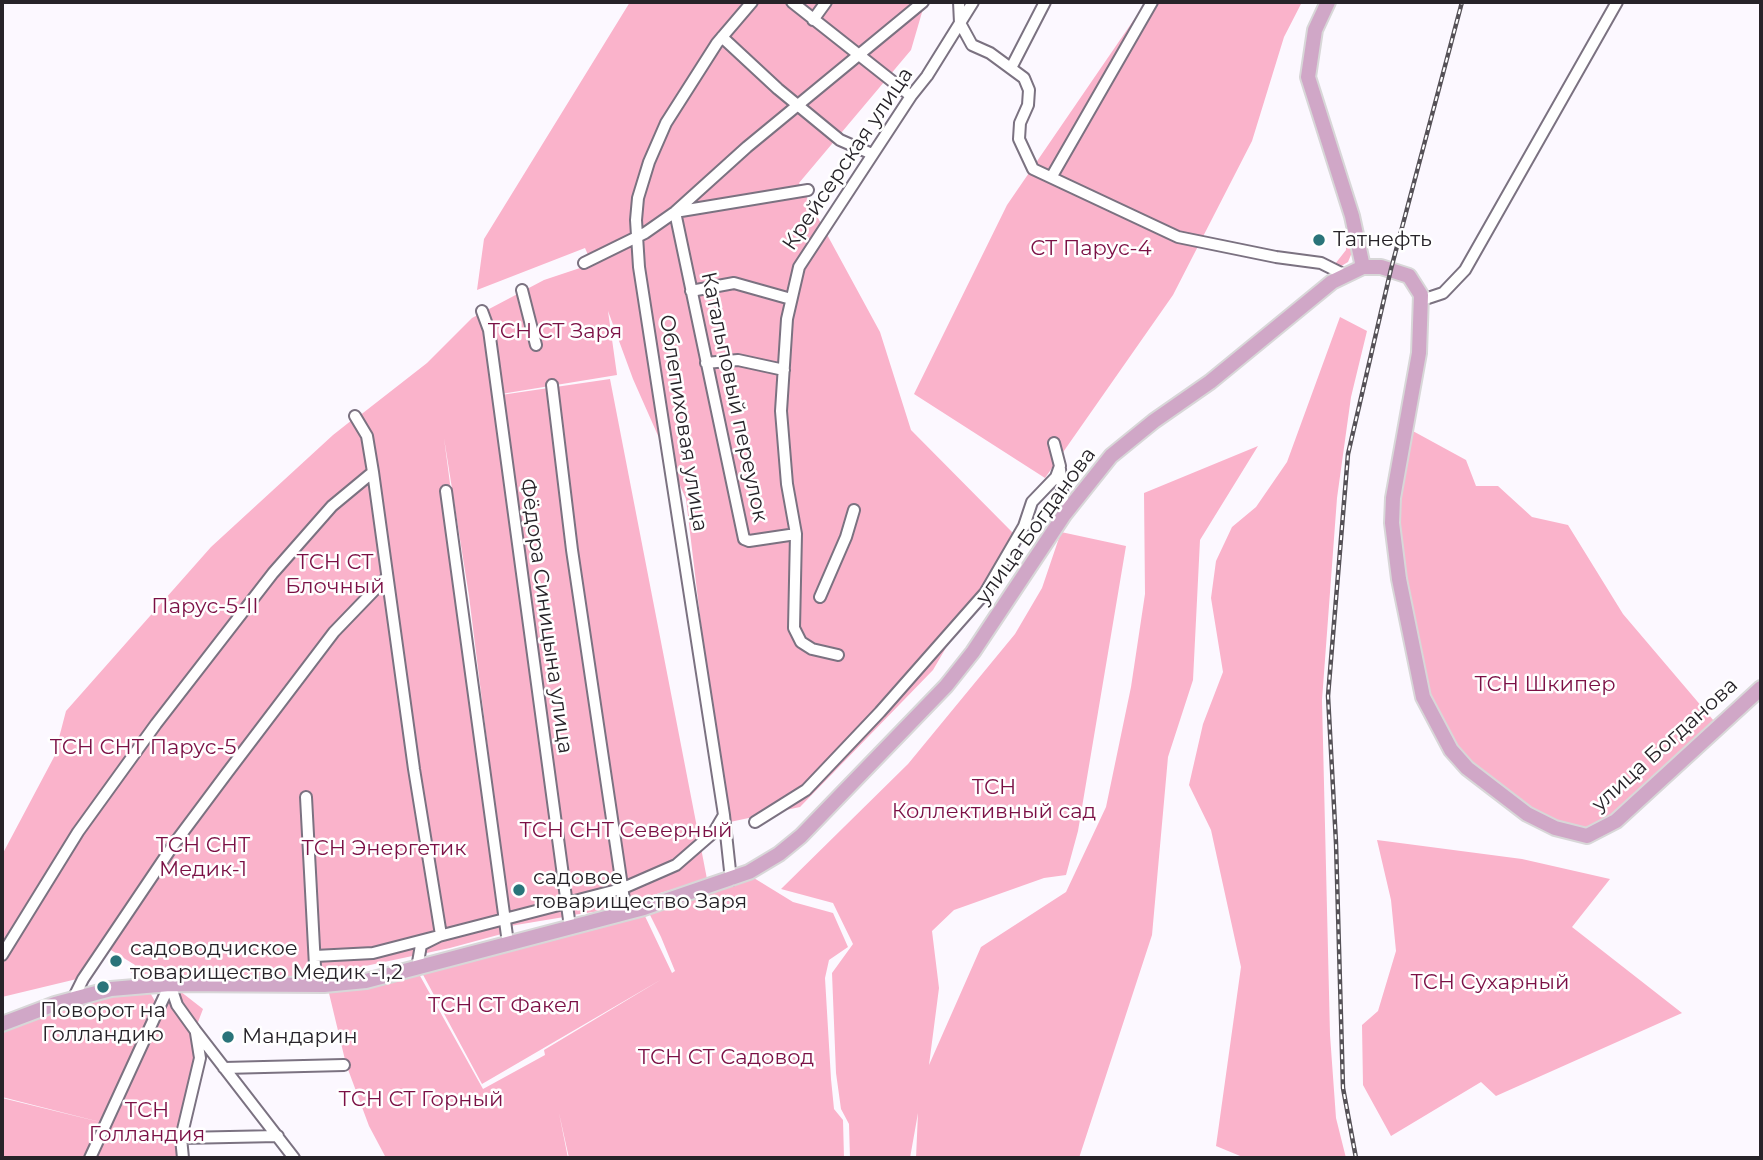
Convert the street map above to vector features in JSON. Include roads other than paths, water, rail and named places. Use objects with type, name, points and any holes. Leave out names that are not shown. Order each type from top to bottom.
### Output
[{"type":"main road","points":[[1328,2],[1315,30],[1308,77],[1352,216],[1363,267]]},
{"type":"main road","name":"улица Богданова","points":[[2,1024],[111,989],[170,984],[316,985],[366,981],[626,913],[731,880],[779,854],[800,836],[946,686],[973,652],[1064,515],[1111,456],[1154,421],[1210,382],[1343,274],[1363,267],[1381,267],[1409,276],[1418,285],[1422,300],[1419,353],[1393,498],[1392,523],[1399,579],[1423,697],[1451,750],[1484,783],[1527,814],[1555,828],[1587,835],[1616,821],[1761,688]]},
{"type":"street","name":"Облепиховая улица","points":[[731,880],[724,816],[636,238],[638,198],[666,123],[722,37],[752,2]]},
{"type":"street","points":[[792,2],[911,96]]},
{"type":"street","points":[[813,20],[826,2]]},
{"type":"street","points":[[584,263],[636,238],[676,212],[797,105],[923,2]]},
{"type":"street","points":[[959,2],[960,23],[972,45],[1024,78],[1029,90],[1028,105],[1020,123],[1022,150],[1033,169],[1178,237],[1276,257],[1321,263],[1343,274]]},
{"type":"street","name":"Крейсерская улица","points":[[838,655],[813,649],[802,642],[794,628],[796,534],[781,411],[792,299],[799,267],[872,154],[927,76],[973,2]]},
{"type":"street","points":[[1011,68],[1045,2]]},
{"type":"street","points":[[1052,176],[1152,2]]},
{"type":"street","points":[[1422,300],[1443,293],[1465,270],[1617,2]]},
{"type":"street","points":[[722,37],[840,140],[872,154]]},
{"type":"street","points":[[676,212],[808,190]]},
{"type":"street","name":"Катальповый переулок","points":[[676,212],[744,539],[749,541],[796,534]]},
{"type":"street","points":[[691,291],[734,284],[792,299]]},
{"type":"street","points":[[522,290],[536,345]]},
{"type":"street","name":"Фёдора Синицына улица","points":[[482,311],[489,330],[570,927]]},
{"type":"street","points":[[706,363],[738,360],[784,370]]},
{"type":"street","points":[[552,385],[572,550],[626,913]]},
{"type":"street","points":[[355,416],[367,436],[373,472],[440,935]]},
{"type":"street","points":[[1054,443],[1060,466],[1063,500]]},
{"type":"street","points":[[755,822],[806,790],[931,656],[985,593],[1024,526],[1032,502],[1056,477],[1060,466]]},
{"type":"street","points":[[2,955],[78,832],[156,724],[273,573],[332,506],[373,472]]},
{"type":"street","points":[[446,491],[508,943]]},
{"type":"street","points":[[820,597],[846,537],[854,510]]},
{"type":"street","points":[[73,999],[83,979],[200,808],[334,632],[387,577]]},
{"type":"street","points":[[306,797],[316,985]]},
{"type":"street","points":[[315,956],[373,953],[621,889],[677,865],[714,832],[724,816]]},
{"type":"street","points":[[417,968],[421,945],[440,935]]},
{"type":"street","points":[[170,984],[177,1005],[294,1158]]},
{"type":"street","points":[[90,1158],[170,984]]},
{"type":"street","points":[[183,1158],[181,1138],[200,1058],[195,1030]]},
{"type":"street","points":[[224,1068],[344,1065]]},
{"type":"street","points":[[181,1138],[278,1136]]},
{"type":"railway","points":[[1356,1158],[1343,1088],[1336,843],[1328,696],[1348,454],[1391,269],[1462,2]]},
{"type":"place","name":"Татнефть","points":[[1319,240]]},
{"type":"place","name":"садовое товарищество Заря","points":[[519,890]]},
{"type":"place","name":"садоводчиское товарищество Медик -1,2","points":[[116,961]]},
{"type":"place","name":"Поворот на Голландию","points":[[103,987]]},
{"type":"place","name":"Мандарин","points":[[228,1037]]},
{"type":"park label","name":"СТ Парус-4","points":[[1091,249]]},
{"type":"park label","name":"ТСН СТ Заря","points":[[555,332]]},
{"type":"park label","name":"ТСН СТ Блочный","points":[[335,575]]},
{"type":"park label","name":"Парус-5-II","points":[[205,607]]},
{"type":"park label","name":"ТСН Шкипер","points":[[1545,685]]},
{"type":"park label","name":"ТСН СНТ Парус-5","points":[[143,748]]},
{"type":"park label","name":"ТСН Коллективный сад","points":[[994,800]]},
{"type":"park label","name":"ТСН СНТ Северный","points":[[626,831]]},
{"type":"park label","name":"ТСН Энергетик","points":[[384,849]]},
{"type":"park label","name":"ТСН СНТ Медик-1","points":[[203,858]]},
{"type":"park label","name":"ТСН Сухарный","points":[[1490,983]]},
{"type":"park label","name":"ТСН СТ Факел","points":[[504,1006]]},
{"type":"park label","name":"ТСН СТ Садовод","points":[[726,1058]]},
{"type":"park label","name":"ТСН СТ Горный","points":[[421,1100]]},
{"type":"park label","name":"ТСН Голландия","points":[[147,1123]]}]
